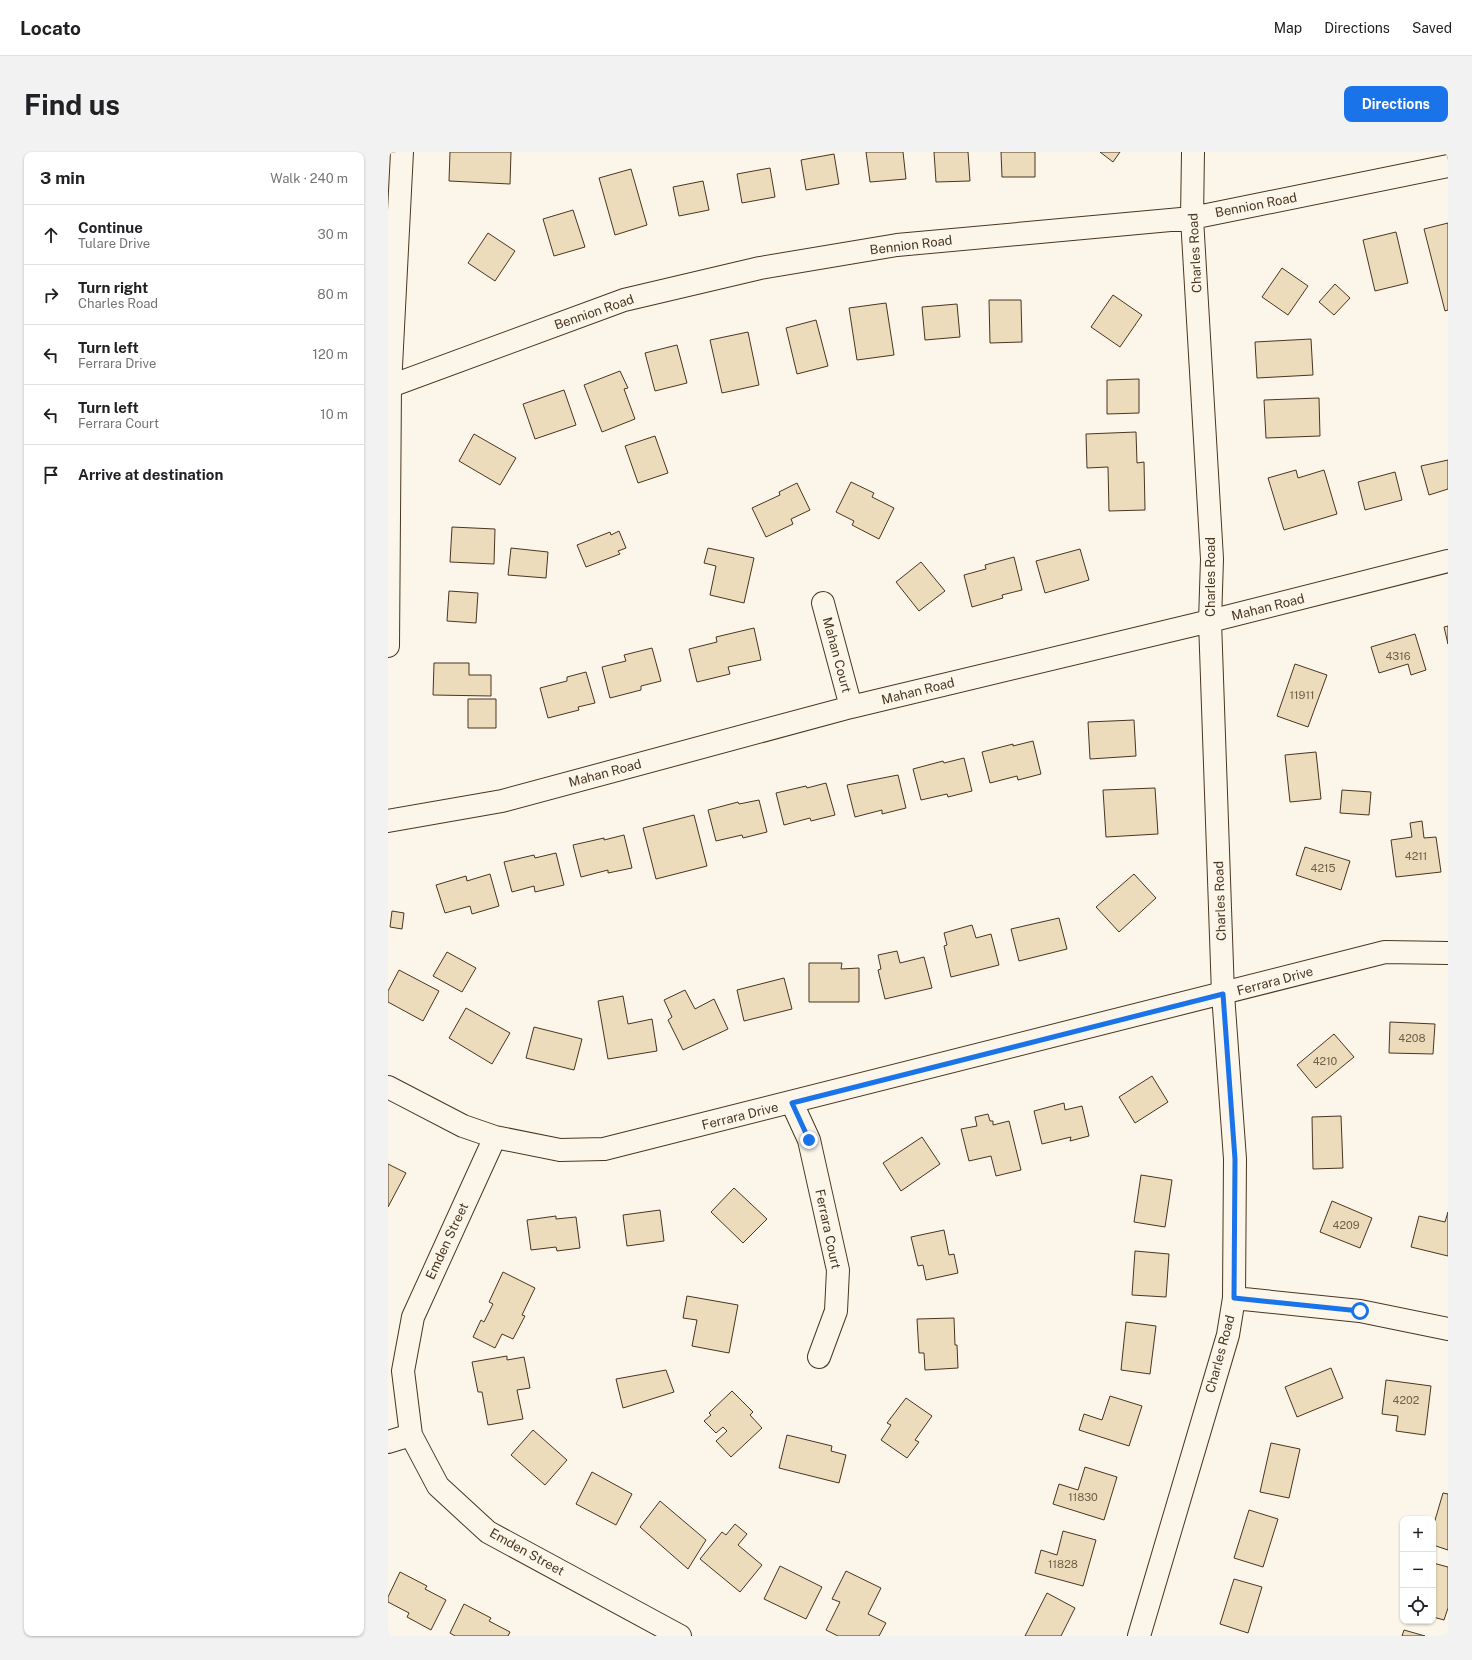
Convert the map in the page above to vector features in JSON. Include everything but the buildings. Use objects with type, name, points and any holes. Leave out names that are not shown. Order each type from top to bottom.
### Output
[{"type":"street","points":[[388,646],[389,386],[402,152]]},
{"type":"street","name":"Charles Road","points":[[1138,1636],[1228,1335],[1234,1298],[1235,1159],[1223,994],[1210,621],[1212,559],[1192,218],[1193,152]]},
{"type":"street","name":"Bennion Road","points":[[389,386],[624,300],[760,268],[897,245],[1192,218],[1448,166]]},
{"type":"street","name":"Mahan Road","points":[[388,821],[502,801],[851,708],[1210,621],[1448,561]]},
{"type":"street","name":"Mahan Court","points":[[823,603],[851,708]]},
{"type":"street","name":"Ferrara Drive","points":[[388,1087],[463,1126],[495,1137],[560,1150],[604,1149],[792,1103],[1385,952],[1448,953]]},
{"type":"street","name":"Ferrara Court","points":[[792,1103],[809,1140],[838,1270],[836,1311],[819,1357]]},
{"type":"street","name":"Emden Street","points":[[495,1137],[412,1317],[403,1371],[411,1435],[438,1486],[488,1532],[680,1636]]},
{"type":"street","points":[[1234,1298],[1360,1311],[1448,1329]]},
{"type":"street","points":[[388,1442],[411,1435]]},
{"type":"route","points":[[809,1140],[792,1103],[1223,994],[1235,1159],[1234,1298],[1360,1311]]}]
